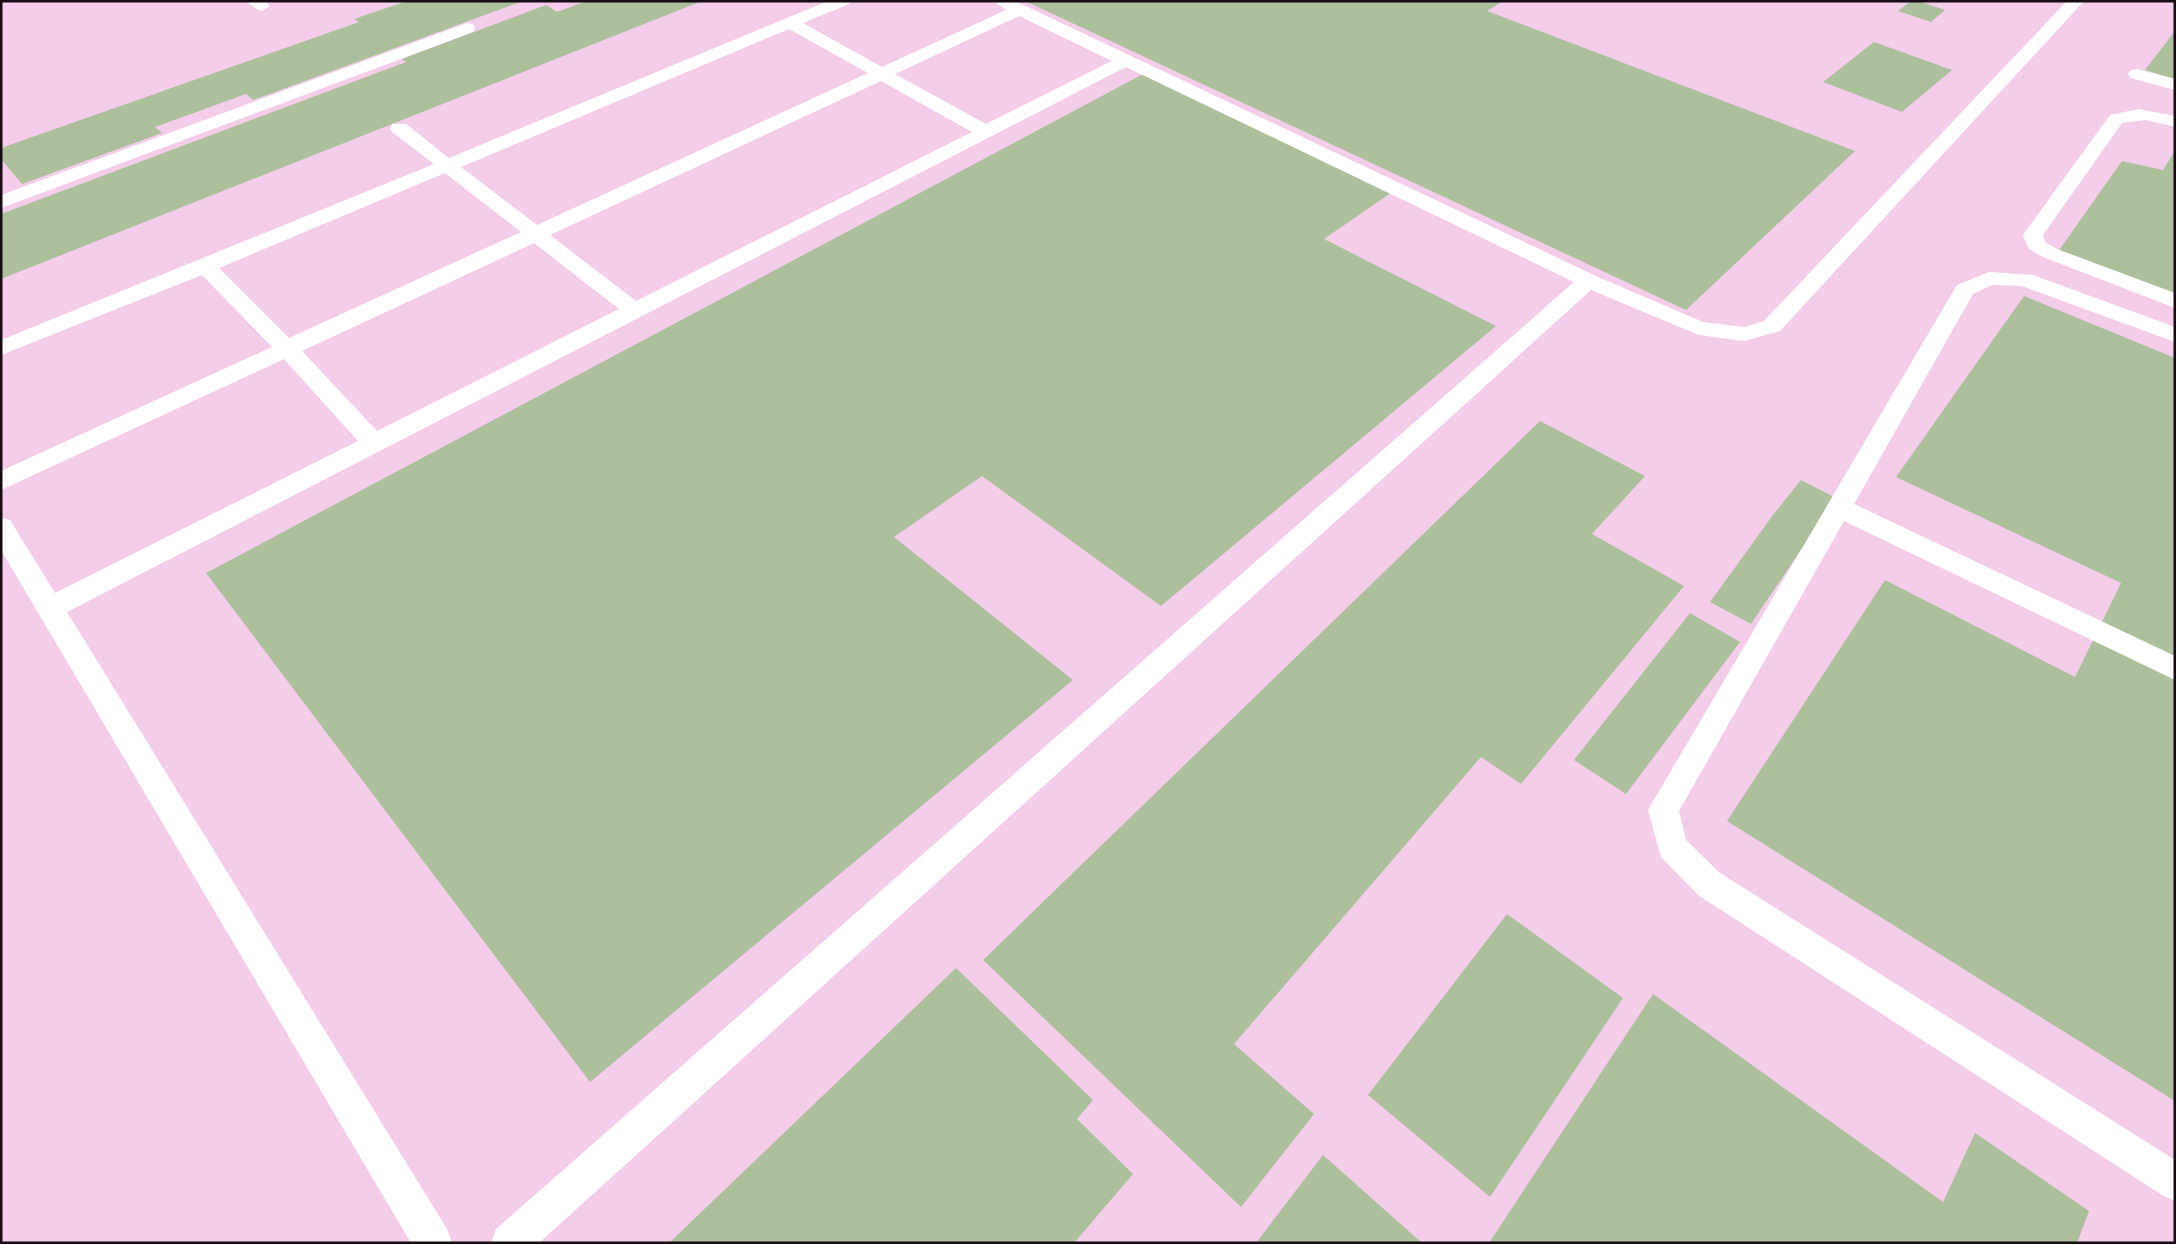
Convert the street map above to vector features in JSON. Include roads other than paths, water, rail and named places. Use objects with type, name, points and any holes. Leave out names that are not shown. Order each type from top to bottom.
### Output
[{"type":"lane","points":[[1,348],[205,266],[842,1]]},
{"type":"lane","points":[[1,480],[881,73],[1010,5],[1588,280],[1699,328],[1744,334],[1772,326],[2074,2]]},
{"type":"lane","points":[[790,23],[986,132]]},
{"type":"lane","points":[[1,202],[467,28]]},
{"type":"lane","points":[[50,608],[1127,60]]},
{"type":"lane","points":[[2137,74],[2175,85]]},
{"type":"lane","points":[[2175,122],[2155,116],[2131,113],[2116,119],[2033,235],[2036,245],[2050,253],[2175,301]]},
{"type":"lane","points":[[399,128],[635,311]]},
{"type":"lane","points":[[205,266],[287,349],[375,444]]},
{"type":"lane","points":[[2175,336],[2025,280],[1989,278],[1965,290],[1663,810],[1672,847],[1709,884],[2175,1182]]},
{"type":"lane","points":[[510,1243],[1588,280]]},
{"type":"lane","points":[[1840,508],[2175,669]]},
{"type":"lane","points":[[1,527],[433,1243]]}]
